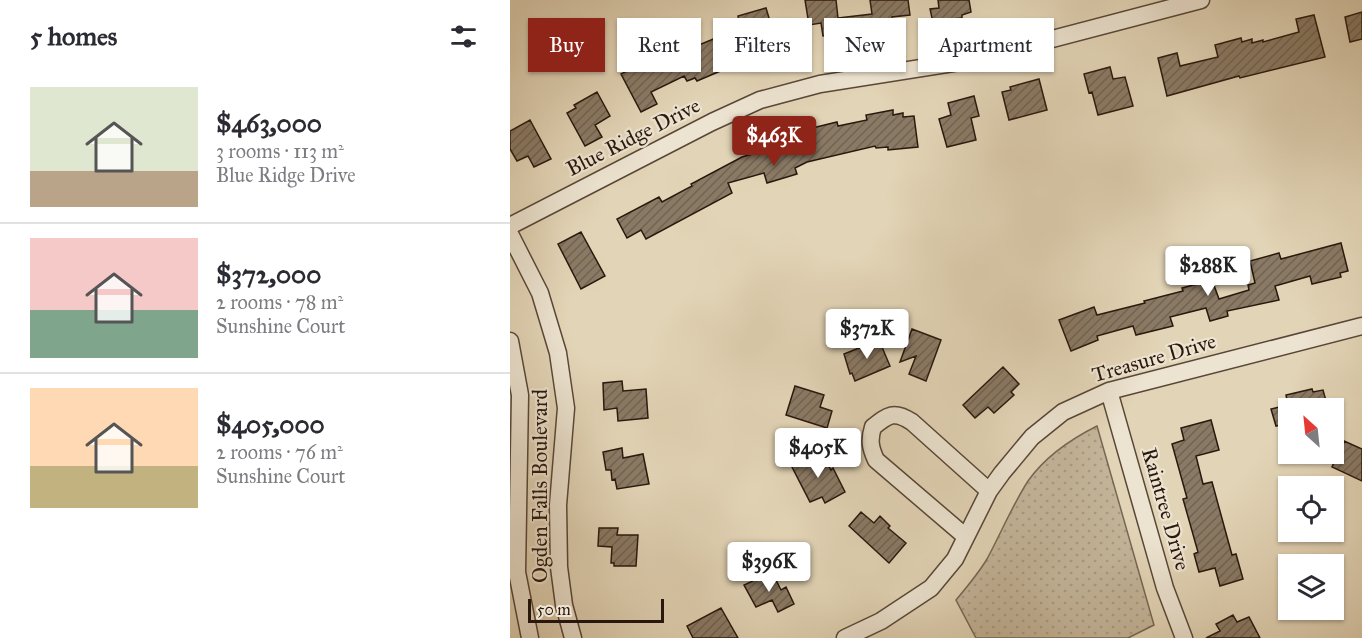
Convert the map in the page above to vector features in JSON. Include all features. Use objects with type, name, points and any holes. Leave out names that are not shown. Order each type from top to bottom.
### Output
[{"type":"street","name":"Blue Ridge Drive","points":[[510,226],[712,122],[760,100],[820,84],[972,60],[1145,7],[1197,0]]},
{"type":"street","name":"Ogden Falls Boulevard","points":[[510,234],[540,293],[558,353],[566,408],[558,505],[559,567],[564,605],[573,638]]},
{"type":"street","name":"Treasure Drive","points":[[845,638],[881,621],[931,588],[955,559],[989,491],[1032,437],[1063,412],[1109,391],[1362,326]]},
{"type":"street","name":"Ogden Falls Boulevard","points":[[510,341],[516,366],[520,403],[517,572],[530,638]]},
{"type":"street","name":"Raintree Drive","points":[[1109,391],[1165,588],[1184,638]]},
{"type":"street","points":[[966,537],[876,460],[870,448],[873,427],[893,414],[902,415],[989,491]]},
{"type":"shaded area","points":[[1097,426],[1154,625],[1128,638],[976,638],[956,600],[987,559],[1017,500],[1035,472],[1059,449]]},
{"type":"building","points":[[805,0],[836,0],[838,18],[824,18],[824,36],[821,23],[812,24],[812,18],[808,18]]},
{"type":"building","points":[[870,0],[908,0],[910,15],[838,18],[872,14]]},
{"type":"building","points":[[938,0],[969,0],[971,12],[962,15],[962,18],[932,18],[930,9],[939,8]]},
{"type":"building","points":[[766,8],[769,18],[738,18],[738,16]]},
{"type":"building","points":[[1362,12],[1362,39],[1350,42],[1345,17]]},
{"type":"building","points":[[1314,15],[1325,57],[1240,78],[1239,76],[1167,96],[1158,58],[1177,53],[1180,66],[1218,57],[1215,45],[1241,38],[1242,42],[1252,39],[1252,43],[1263,40],[1263,42],[1299,32],[1296,19]]},
{"type":"building","points":[[713,39],[713,72],[718,72],[697,81],[695,78],[687,81],[684,76],[651,92],[657,104],[641,112],[621,74],[625,72],[701,72],[701,44]]},
{"type":"building","points":[[1110,67],[1113,79],[1125,77],[1133,106],[1098,115],[1084,74]]},
{"type":"building","points":[[1039,79],[1047,110],[1009,120],[1002,92],[1011,90],[1010,87]]},
{"type":"building","points":[[597,92],[610,116],[595,125],[602,137],[585,146],[567,113],[576,108],[574,105]]},
{"type":"building","points":[[974,96],[979,116],[971,118],[976,140],[947,147],[939,119],[951,115],[948,103]]},
{"type":"building","points":[[893,110],[893,115],[903,113],[903,117],[914,116],[918,147],[888,150],[888,147],[876,148],[875,146],[807,162],[795,168],[797,174],[767,183],[764,173],[728,183],[732,193],[646,239],[641,230],[627,238],[617,219],[659,197],[662,202],[742,157],[802,139],[800,131],[837,122],[838,126],[867,120],[866,115]]},
{"type":"building","points":[[530,120],[551,159],[534,167],[528,156],[517,161],[510,149],[510,131]]},
{"type":"building","points":[[581,232],[605,276],[581,289],[558,244]]},
{"type":"building","points":[[1341,243],[1348,271],[1340,273],[1341,277],[1312,284],[1310,276],[1275,286],[1279,300],[1227,311],[1228,316],[1210,321],[1206,308],[1170,317],[1173,326],[1136,335],[1133,326],[1097,336],[1098,340],[1071,351],[1059,320],[1094,307],[1097,315],[1145,303],[1144,301],[1183,291],[1182,288],[1212,280],[1219,299],[1249,290],[1248,285],[1255,283],[1250,261],[1279,253],[1281,259]]},
{"type":"building","points":[[912,329],[941,340],[926,381],[909,374],[916,356],[900,362]]},
{"type":"building","points":[[879,340],[890,366],[855,381],[852,373],[850,374],[844,354]]},
{"type":"building","points":[[1003,367],[1019,384],[1011,392],[1014,395],[994,413],[988,407],[975,418],[963,405]]},
{"type":"building","points":[[622,381],[623,391],[646,389],[648,418],[618,421],[617,408],[604,410],[603,383]]},
{"type":"building","points":[[795,386],[824,395],[820,407],[832,411],[827,428],[786,415]]},
{"type":"building","points":[[1312,389],[1313,392],[1323,390],[1325,398],[1287,398],[1286,395]]},
{"type":"building","points":[[1278,407],[1278,426],[1276,426],[1271,409]]},
{"type":"building","points":[[1211,420],[1219,450],[1196,456],[1203,484],[1212,482],[1232,555],[1236,554],[1243,579],[1220,586],[1215,568],[1199,572],[1194,554],[1198,552],[1183,499],[1187,498],[1172,444],[1184,440],[1181,428]]},
{"type":"building","points":[[1344,441],[1362,449],[1362,481],[1332,467],[1333,464],[1344,464]]},
{"type":"building","points":[[622,448],[623,458],[643,454],[649,484],[617,489],[615,479],[612,480],[611,470],[606,470],[603,452]]},
{"type":"building","points":[[818,453],[831,470],[833,468],[845,492],[825,503],[822,497],[810,502],[792,467]]},
{"type":"building","points":[[861,512],[874,523],[880,516],[890,526],[888,528],[906,543],[889,563],[849,526]]},
{"type":"building","points":[[599,528],[618,528],[617,535],[638,535],[636,566],[614,566],[614,563],[611,563],[612,547],[598,546]]},
{"type":"building","points":[[772,572],[781,590],[786,587],[794,604],[778,612],[772,600],[756,607],[744,585]]},
{"type":"building","points":[[721,608],[738,638],[693,638],[687,626]]},
{"type":"building","points":[[1233,615],[1237,622],[1249,617],[1260,638],[1206,638],[1220,631],[1216,624]]}]
